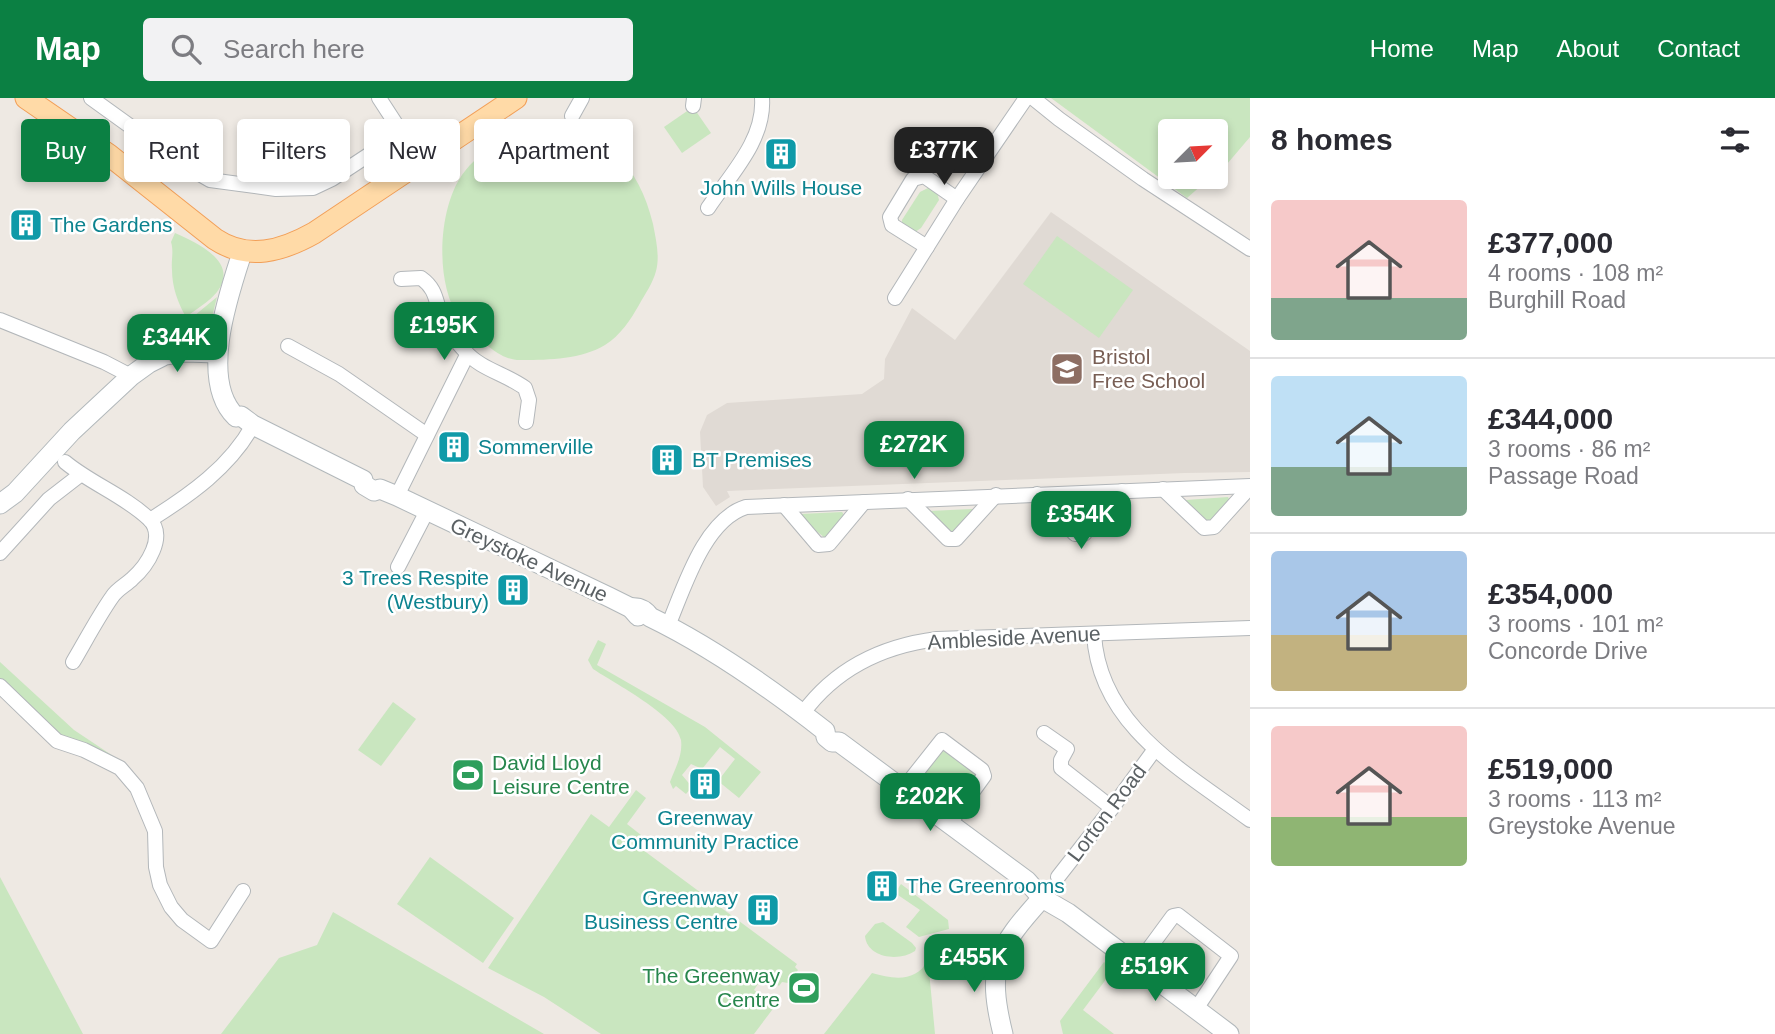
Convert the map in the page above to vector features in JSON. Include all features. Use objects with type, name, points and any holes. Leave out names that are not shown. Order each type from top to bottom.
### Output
[{"type":"main road","points":[[460,135],[516,98]]},
{"type":"main road","points":[[40,102],[215,239],[243,250],[262,253],[288,247],[339,217],[390,182]]},
{"type":"street","points":[[91,98],[184,165],[210,180],[301,190],[323,184],[364,158]]},
{"type":"street","points":[[379,98],[393,119]]},
{"type":"street","points":[[572,116],[582,98]]},
{"type":"street","points":[[708,208],[733,183],[754,141],[762,98]]},
{"type":"street","points":[[895,298],[957,199],[1026,98]]},
{"type":"street","points":[[1033,98],[1143,179],[1250,249]]},
{"type":"street","points":[[927,247],[890,222],[913,179],[924,176],[957,199]]},
{"type":"street","points":[[150,520],[205,482],[244,440],[241,415],[219,382],[217,353],[227,301],[243,250]]},
{"type":"street","points":[[401,279],[421,278],[428,284],[433,289],[448,330],[467,355],[525,388],[529,400],[526,422]]},
{"type":"street","points":[[0,320],[104,362],[131,376]]},
{"type":"street","points":[[288,346],[339,373],[427,435]]},
{"type":"street","points":[[0,504],[15,493],[72,431],[131,376],[149,363],[165,355],[185,352],[217,353]]},
{"type":"street","points":[[380,488],[427,435],[467,355]]},
{"type":"street","name":"Greystoke Avenue","points":[[241,415],[380,488],[631,608],[634,614],[659,622],[753,678],[1027,881],[1042,898],[1068,913],[1230,1034]]},
{"type":"street","points":[[65,462],[80,475],[102,486],[150,520],[157,530],[156,545],[134,578],[114,594],[73,662]]},
{"type":"street","points":[[2,548],[50,499],[80,475]]},
{"type":"street","points":[[659,622],[713,529],[738,509],[996,495],[1250,487]]},
{"type":"street","points":[[1163,489],[1204,528],[1214,527],[1250,487]]},
{"type":"street","points":[[1037,494],[1075,534],[1084,534],[1122,491]]},
{"type":"street","points":[[908,499],[948,539],[956,539],[996,495]]},
{"type":"street","points":[[783,505],[818,545],[829,544],[864,502]]},
{"type":"street","name":"Greystoke Avenue","points":[[398,567],[427,511]]},
{"type":"street","name":"Ambleside Avenue","points":[[803,713],[843,671],[895,647],[937,639],[1250,628]]},
{"type":"street","points":[[1094,634],[1097,660],[1111,696],[1126,720],[1155,749],[1250,820]]},
{"type":"street","points":[[0,686],[57,741],[84,750],[120,768],[137,788],[155,831],[156,867],[160,885],[171,907],[182,920],[211,941],[243,891]]},
{"type":"street","points":[[1044,733],[1067,749],[1061,760],[1061,768],[1112,808]]},
{"type":"street","points":[[904,788],[942,740],[982,770],[984,775],[950,823]]},
{"type":"street","name":"Lorton Road","points":[[1058,877],[1155,749]]},
{"type":"street","points":[[1003,1034],[995,999],[998,961],[1014,929],[1042,898]]},
{"type":"street","points":[[1137,965],[1173,916],[1178,915],[1231,957],[1196,1009]]},
{"type":"shaded area","name":"Bristol Free School","points":[[1051,212],[1250,351],[1250,472],[727,491],[730,497],[716,506],[703,487],[700,432],[707,415],[727,403],[862,394],[884,379],[885,359],[912,308],[955,340]]},
{"type":"green space","points":[[1051,98],[1250,98],[1250,137],[1228,163],[1228,119],[1158,119],[1158,177]]},
{"type":"green space","points":[[693,107],[711,133],[682,153],[664,127]]},
{"type":"green space","points":[[473,162],[474,182],[633,182],[633,175],[647,203],[653,224],[657,265],[651,284],[632,316],[620,332],[605,345],[565,358],[517,360],[507,358],[494,350],[464,325],[451,303],[443,264],[442,243],[449,203],[456,185]]},
{"type":"green space","points":[[930,187],[937,192],[939,200],[921,228],[915,232],[902,224],[902,220],[920,192]]},
{"type":"green space","points":[[1175,189],[1197,189],[1187,198]]},
{"type":"green space","points":[[175,233],[213,255],[223,272],[223,281],[217,292],[186,317],[173,283],[171,242]]},
{"type":"green space","points":[[1057,236],[1133,290],[1099,338],[1023,284]]},
{"type":"green space","points":[[217,297],[207,337],[156,351],[154,349]]},
{"type":"green space","points":[[1228,497],[1230,501],[1209,523],[1185,503],[1186,500]]},
{"type":"green space","points":[[1098,502],[1100,505],[1081,528],[1056,504]]},
{"type":"green space","points":[[972,509],[974,512],[952,535],[929,511]]},
{"type":"green space","points":[[842,512],[844,515],[825,538],[799,517],[800,514]]},
{"type":"green space","points":[[598,640],[606,644],[597,665],[705,727],[761,772],[739,798],[718,781],[735,759],[720,747],[702,769],[691,764],[682,775],[692,787],[686,794],[676,786],[673,789],[670,782],[681,751],[677,730],[656,710],[593,669],[588,660]]},
{"type":"green space","points":[[0,662],[74,730],[116,758],[59,737],[0,680]]},
{"type":"green space","points":[[393,702],[416,719],[381,766],[358,750]]},
{"type":"green space","points":[[943,751],[974,771],[977,777],[955,810],[916,780]]},
{"type":"green space","points":[[636,790],[646,798],[627,824],[641,835],[635,844],[797,964],[795,967],[798,970],[788,983],[782,982],[779,986],[764,975],[754,990],[775,1006],[754,1034],[601,1034],[544,997],[488,968],[591,814],[609,827]]},
{"type":"green space","points":[[430,857],[514,918],[483,963],[397,904]]},
{"type":"green space","points":[[0,877],[83,1034],[0,1034]]},
{"type":"green space","points":[[901,884],[948,920],[949,929],[919,937],[906,927],[920,910],[895,893]]},
{"type":"green space","points":[[333,912],[544,1034],[221,1034],[279,958],[317,945]]},
{"type":"green space","points":[[883,922],[912,943],[915,951],[893,957],[871,949],[865,936],[875,924]]},
{"type":"green space","points":[[963,937],[983,950],[979,962],[926,950],[929,943]]},
{"type":"green space","points":[[928,960],[935,1034],[824,1034],[872,973],[896,978],[911,976]]},
{"type":"green space","points":[[1104,962],[1113,970],[1083,1010],[1114,1034],[1063,1034],[1060,1021]]},
{"type":"place","name":"John Wills House","points":[[781,154]]},
{"type":"place","name":"The Gardens","points":[[26,225]]},
{"type":"place","name":"Bristol Free School","points":[[1067,369]]},
{"type":"place","name":"Sommerville","points":[[454,447]]},
{"type":"place","name":"BT Premises","points":[[667,460]]},
{"type":"place","name":"3 Trees Respite (Westbury)","points":[[513,590]]},
{"type":"place","name":"David Lloyd Leisure Centre","points":[[468,775]]},
{"type":"place","name":"Greenway Community Practice","points":[[705,784]]},
{"type":"place","name":"The Greenrooms","points":[[882,886]]},
{"type":"place","name":"Greenway Business Centre","points":[[763,910]]},
{"type":"place","name":"The Greenway Centre","points":[[804,988]]}]
